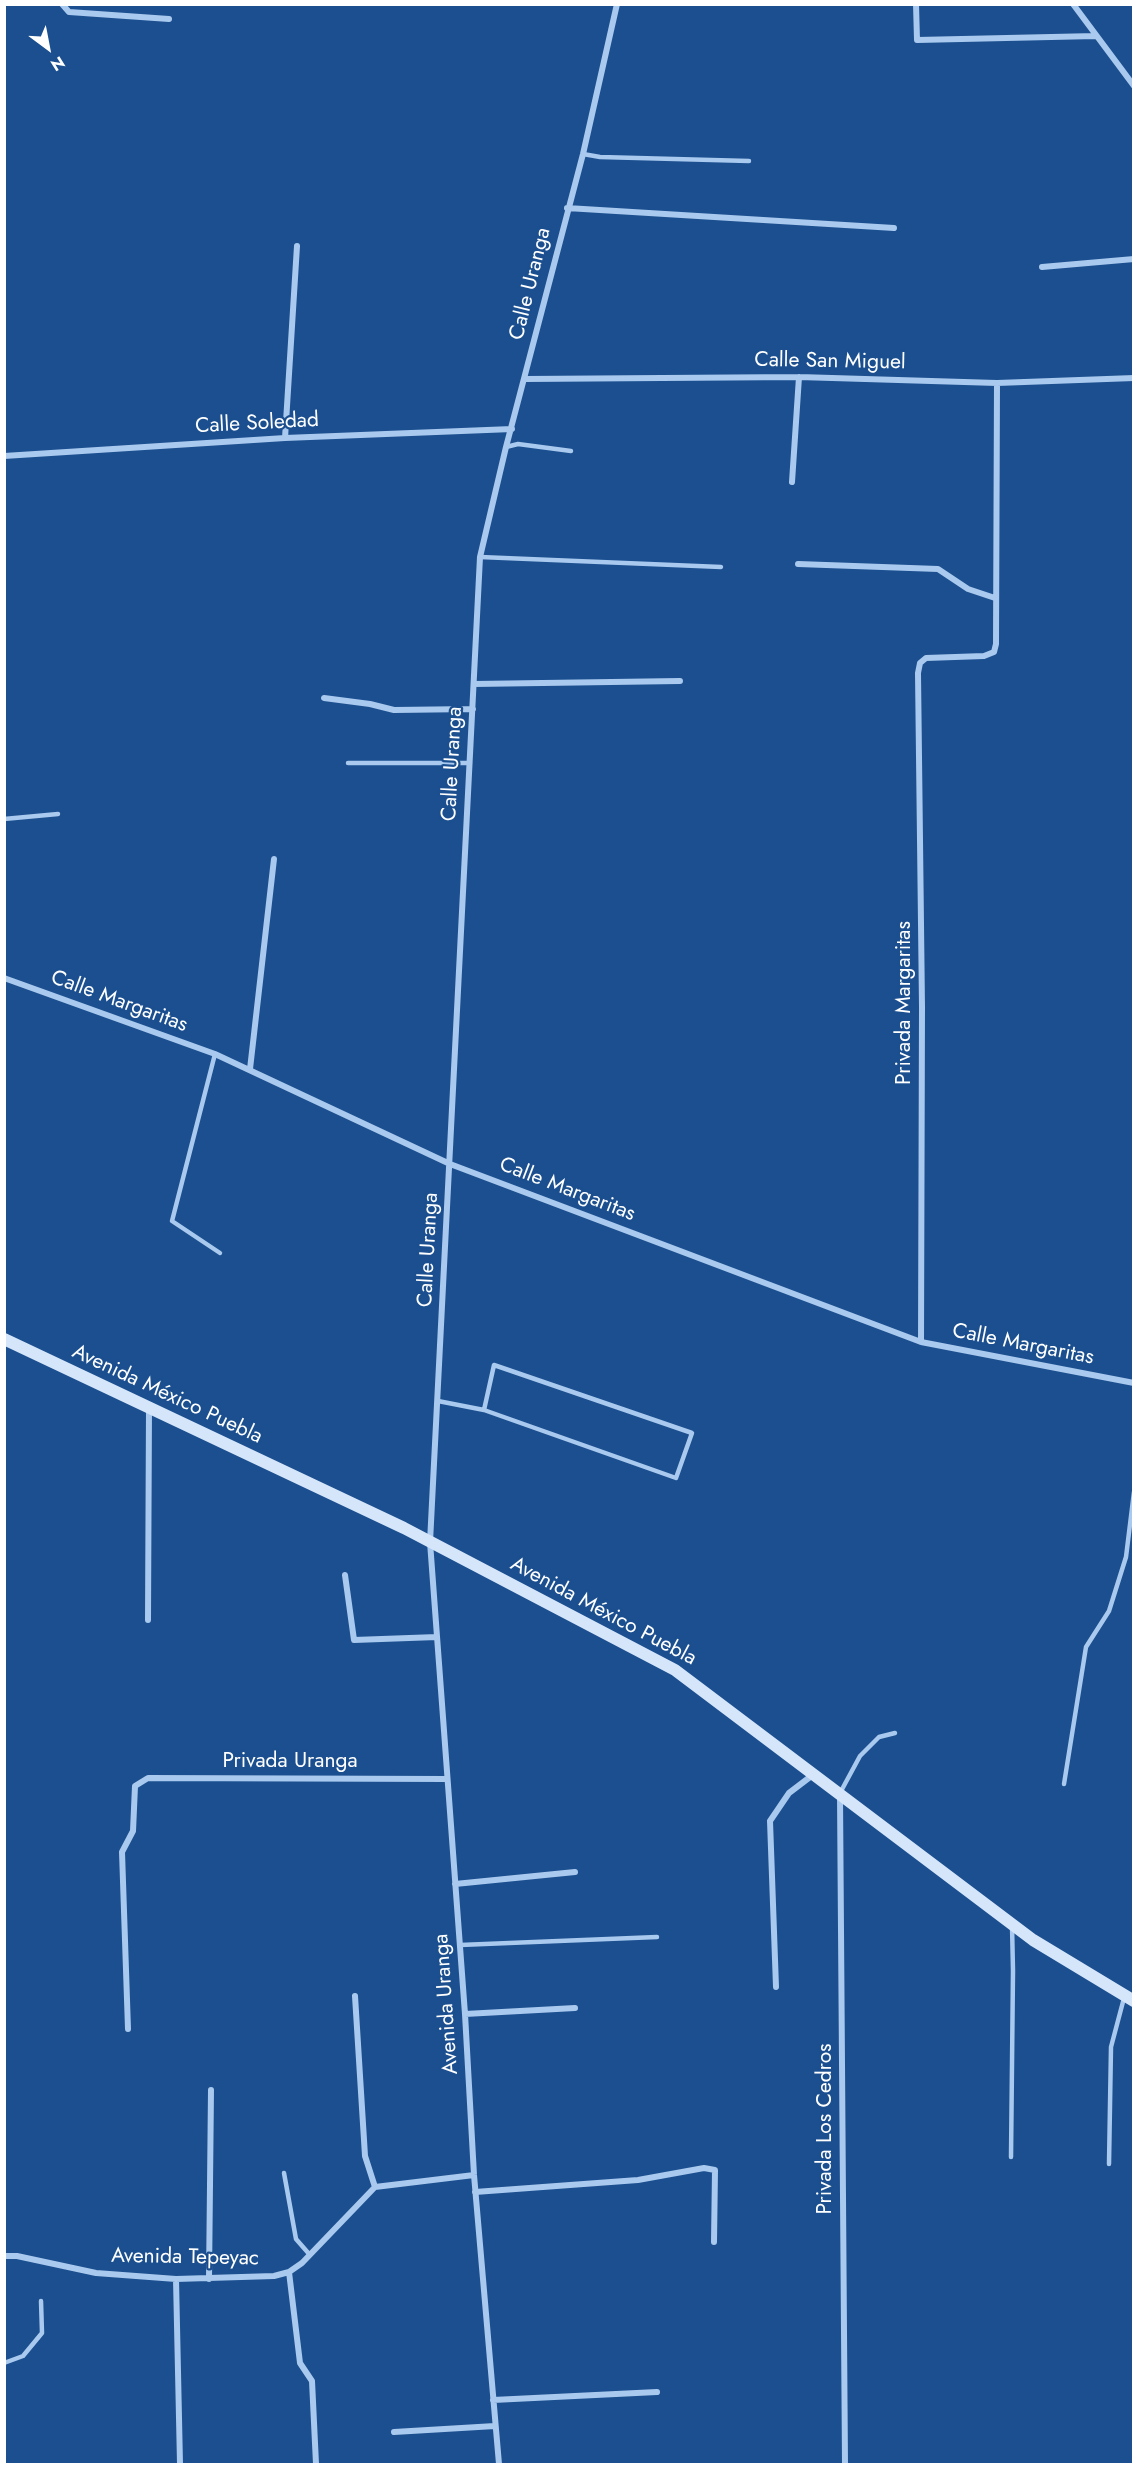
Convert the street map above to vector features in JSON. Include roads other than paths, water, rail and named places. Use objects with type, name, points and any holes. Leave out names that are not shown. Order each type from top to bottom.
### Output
[{"type":"main road","name":"Avenida México Puebla","points":[[4,1339],[430,1542],[675,1670],[1033,1940],[1129,1998]]},
{"type":"street","points":[[62,4],[69,12],[169,19]]},
{"type":"street","name":"Calle Uranga","points":[[430,1542],[480,557],[567,208],[583,154],[617,4]]},
{"type":"street","points":[[916,4],[917,39],[1096,36]]},
{"type":"street","points":[[1073,4],[1134,86]]},
{"type":"street","points":[[567,208],[894,228]]},
{"type":"street","points":[[285,438],[297,246]]},
{"type":"street","points":[[1042,267],[1134,259]]},
{"type":"street","points":[[792,482],[799,377]]},
{"type":"street","name":"Calle San Miguel","points":[[525,379],[799,377],[997,383],[1134,378]]},
{"type":"street","points":[[798,564],[938,568],[968,590],[995,598],[997,383]]},
{"type":"street","name":"Calle Soledad","points":[[4,456],[285,438],[512,429]]},
{"type":"street","name":"Privada Margaritas","points":[[921,1342],[920,663],[926,658],[984,656],[994,652],[996,644],[995,598]]},
{"type":"street","points":[[474,684],[680,681]]},
{"type":"street","points":[[324,698],[370,704],[394,710],[473,709]]},
{"type":"street","points":[[250,1069],[274,859]]},
{"type":"street","name":"Calle Margaritas","points":[[4,978],[215,1054],[450,1164],[921,1342],[1134,1383]]},
{"type":"street","points":[[148,1620],[149,1408]]},
{"type":"street","name":"Avenida Uranga","points":[[430,1542],[465,2014],[475,2192],[499,2464]]},
{"type":"street","points":[[345,1575],[354,1640],[436,1637]]},
{"type":"street","points":[[776,1987],[770,1821],[789,1793],[814,1774]]},
{"type":"street","name":"Privada Uranga","points":[[128,2029],[122,1852],[133,1831],[135,1786],[148,1778],[446,1779]]},
{"type":"street","name":"Privada Los Cedros","points":[[840,1793],[845,2464]]},
{"type":"street","points":[[455,1884],[575,1872]]},
{"type":"street","points":[[355,1996],[365,2156],[375,2187],[474,2175]]},
{"type":"street","points":[[465,2014],[575,2008]]},
{"type":"street","points":[[208,2279],[211,2090]]},
{"type":"street","points":[[475,2192],[638,2180],[704,2168],[715,2170],[714,2242]]},
{"type":"street","name":"Avenida Tepeyac","points":[[4,2256],[17,2256],[96,2273],[176,2279],[256,2277],[289,2272],[310,2255],[375,2187]]},
{"type":"street","points":[[289,2272],[300,2362],[312,2381],[316,2464]]},
{"type":"street","points":[[176,2279],[180,2464]]},
{"type":"street","points":[[493,2400],[657,2392]]},
{"type":"street","points":[[394,2432],[495,2426]]},
{"type":"lane","points":[[583,154],[600,157],[749,161]]},
{"type":"lane","points":[[506,447],[518,444],[571,451]]},
{"type":"lane","points":[[480,557],[721,567]]},
{"type":"lane","points":[[348,763],[470,764]]},
{"type":"lane","points":[[4,819],[58,814]]},
{"type":"lane","points":[[215,1054],[172,1221],[220,1253]]},
{"type":"lane","points":[[438,1401],[484,1410],[676,1478],[693,1433],[494,1365],[484,1410]]},
{"type":"lane","points":[[1064,1784],[1086,1647],[1109,1611],[1126,1557],[1134,1492]]},
{"type":"lane","points":[[840,1793],[860,1756],[879,1737],[895,1733]]},
{"type":"lane","points":[[1011,2157],[1012,1924]]},
{"type":"lane","points":[[460,1946],[657,1937]]},
{"type":"lane","points":[[1109,2164],[1111,2048],[1129,1998]]},
{"type":"lane","points":[[284,2173],[296,2239],[310,2255]]},
{"type":"lane","points":[[4,2363],[23,2356],[42,2333],[41,2301]]}]
